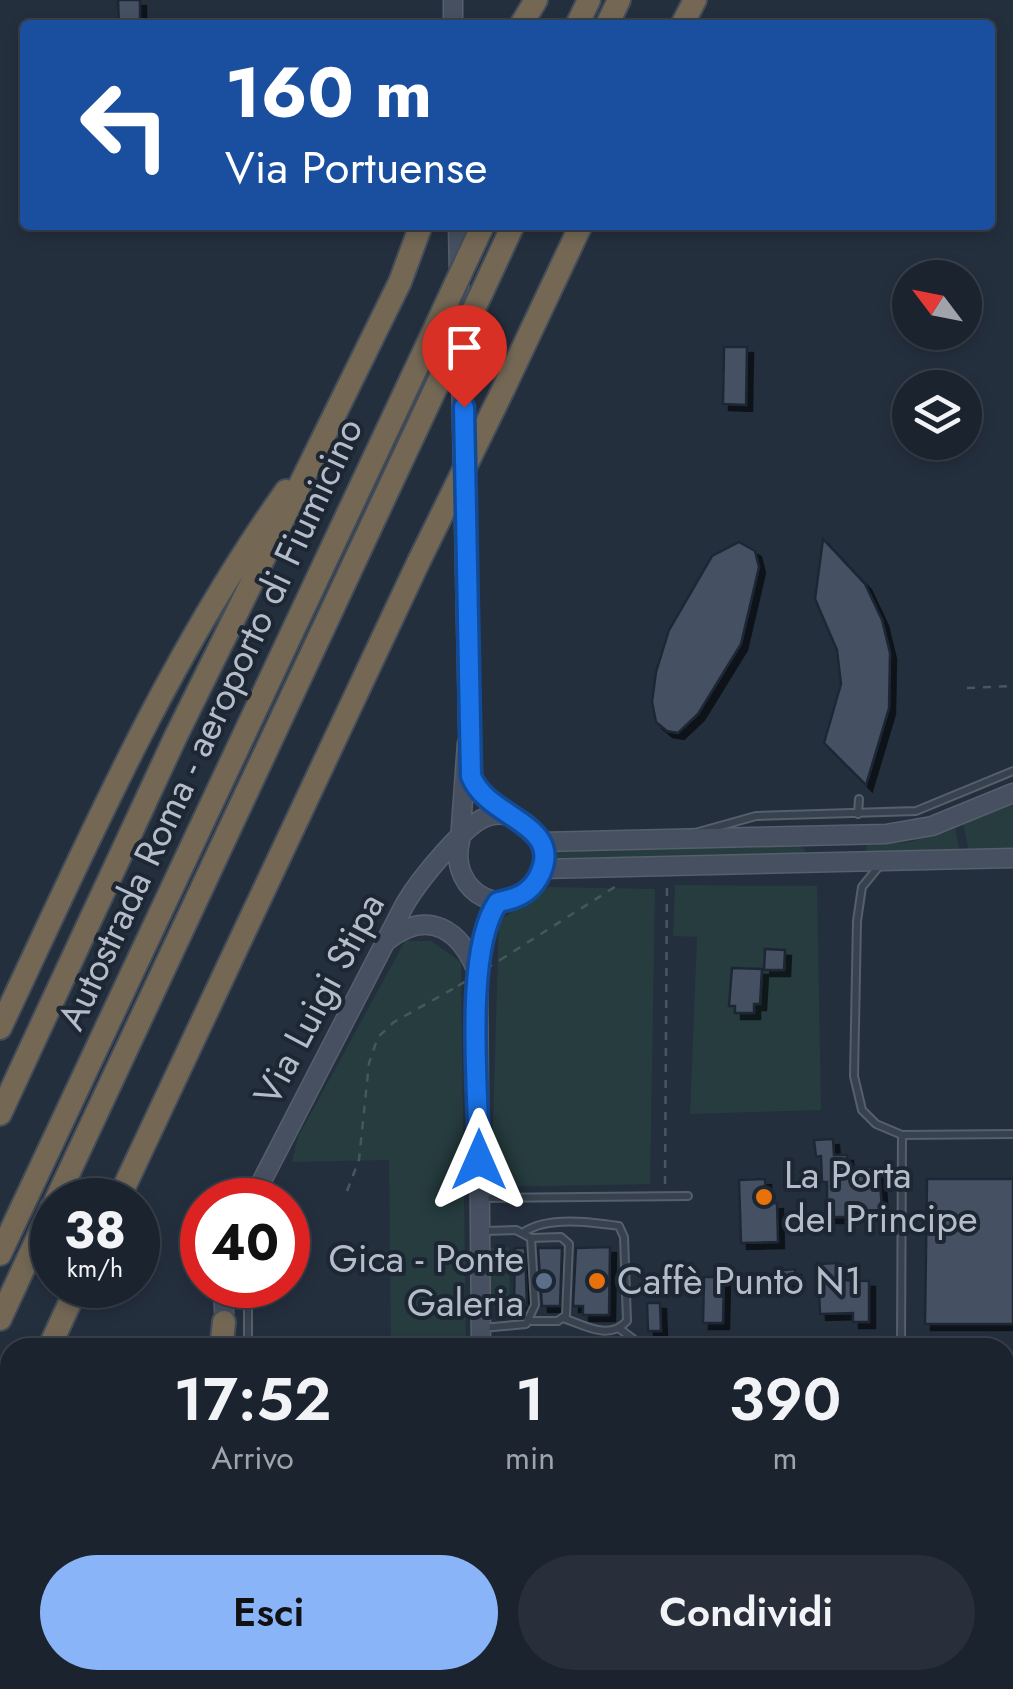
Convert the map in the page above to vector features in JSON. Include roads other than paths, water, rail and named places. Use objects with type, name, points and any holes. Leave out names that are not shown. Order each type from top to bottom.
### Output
[{"type":"highway","points":[[0,1114],[176,736],[400,282],[419,230]]},
{"type":"highway","name":"Autostrada Roma - aeroporto di Fiumicino","points":[[0,1254],[481,230]]},
{"type":"highway","name":"Autostrada Roma - aeroporto di Fiumicino","points":[[66,1178],[511,230]]},
{"type":"highway","points":[[128,1178],[579,230]]},
{"type":"highway","points":[[0,1028],[158,693],[226,575],[325,435]]},
{"type":"highway","points":[[0,1319],[30,1254]]},
{"type":"highway","points":[[54,1338],[69,1308]]},
{"type":"highway","points":[[71,1338],[76,1308]]},
{"type":"highway","points":[[224,1322],[224,1338]]},
{"type":"main road","points":[[458,230],[468,520],[468,743],[457,854],[464,881],[485,899],[498,902],[526,893],[542,869],[541,842],[526,823],[502,814],[473,783],[468,743]]},
{"type":"main road","points":[[541,842],[912,831],[1013,793]]},
{"type":"main road","points":[[460,841],[477,821],[502,814]]},
{"type":"main road","name":"Via Luigi Stipa","points":[[263,1178],[425,872],[460,841]]},
{"type":"main road","points":[[542,869],[1013,858]]},
{"type":"main road","points":[[481,1338],[478,974],[486,924],[498,902]]},
{"type":"main road","points":[[385,942],[408,926],[437,927],[458,939],[478,974]]},
{"type":"main road","points":[[224,1308],[224,1322]]},
{"type":"lane","points":[[684,839],[711,826],[748,817],[929,808],[1013,771]]},
{"type":"lane","points":[[858,814],[859,799]]},
{"type":"lane","points":[[883,863],[864,882],[858,908],[854,1086],[866,1116],[902,1135],[1013,1134]]},
{"type":"lane","points":[[901,1338],[902,1135]]},
{"type":"lane","points":[[480,1198],[688,1196]]},
{"type":"lane","points":[[481,1328],[517,1327],[530,1321],[562,1318],[606,1332],[620,1329],[627,1322],[624,1237],[619,1226],[537,1223],[527,1235],[535,1305],[530,1321]]},
{"type":"lane","points":[[480,1232],[561,1237],[569,1244],[562,1318]]},
{"type":"lane","points":[[248,1308],[248,1338]]},
{"type":"lane","points":[[620,1329],[631,1338]]},
{"type":"place","name":"La Porta del Principe","points":[[764,1197]]},
{"type":"place","name":"Gica - Ponte Galeria","points":[[544,1281]]},
{"type":"place","name":"Caffè Punto N1","points":[[597,1281]]}]
